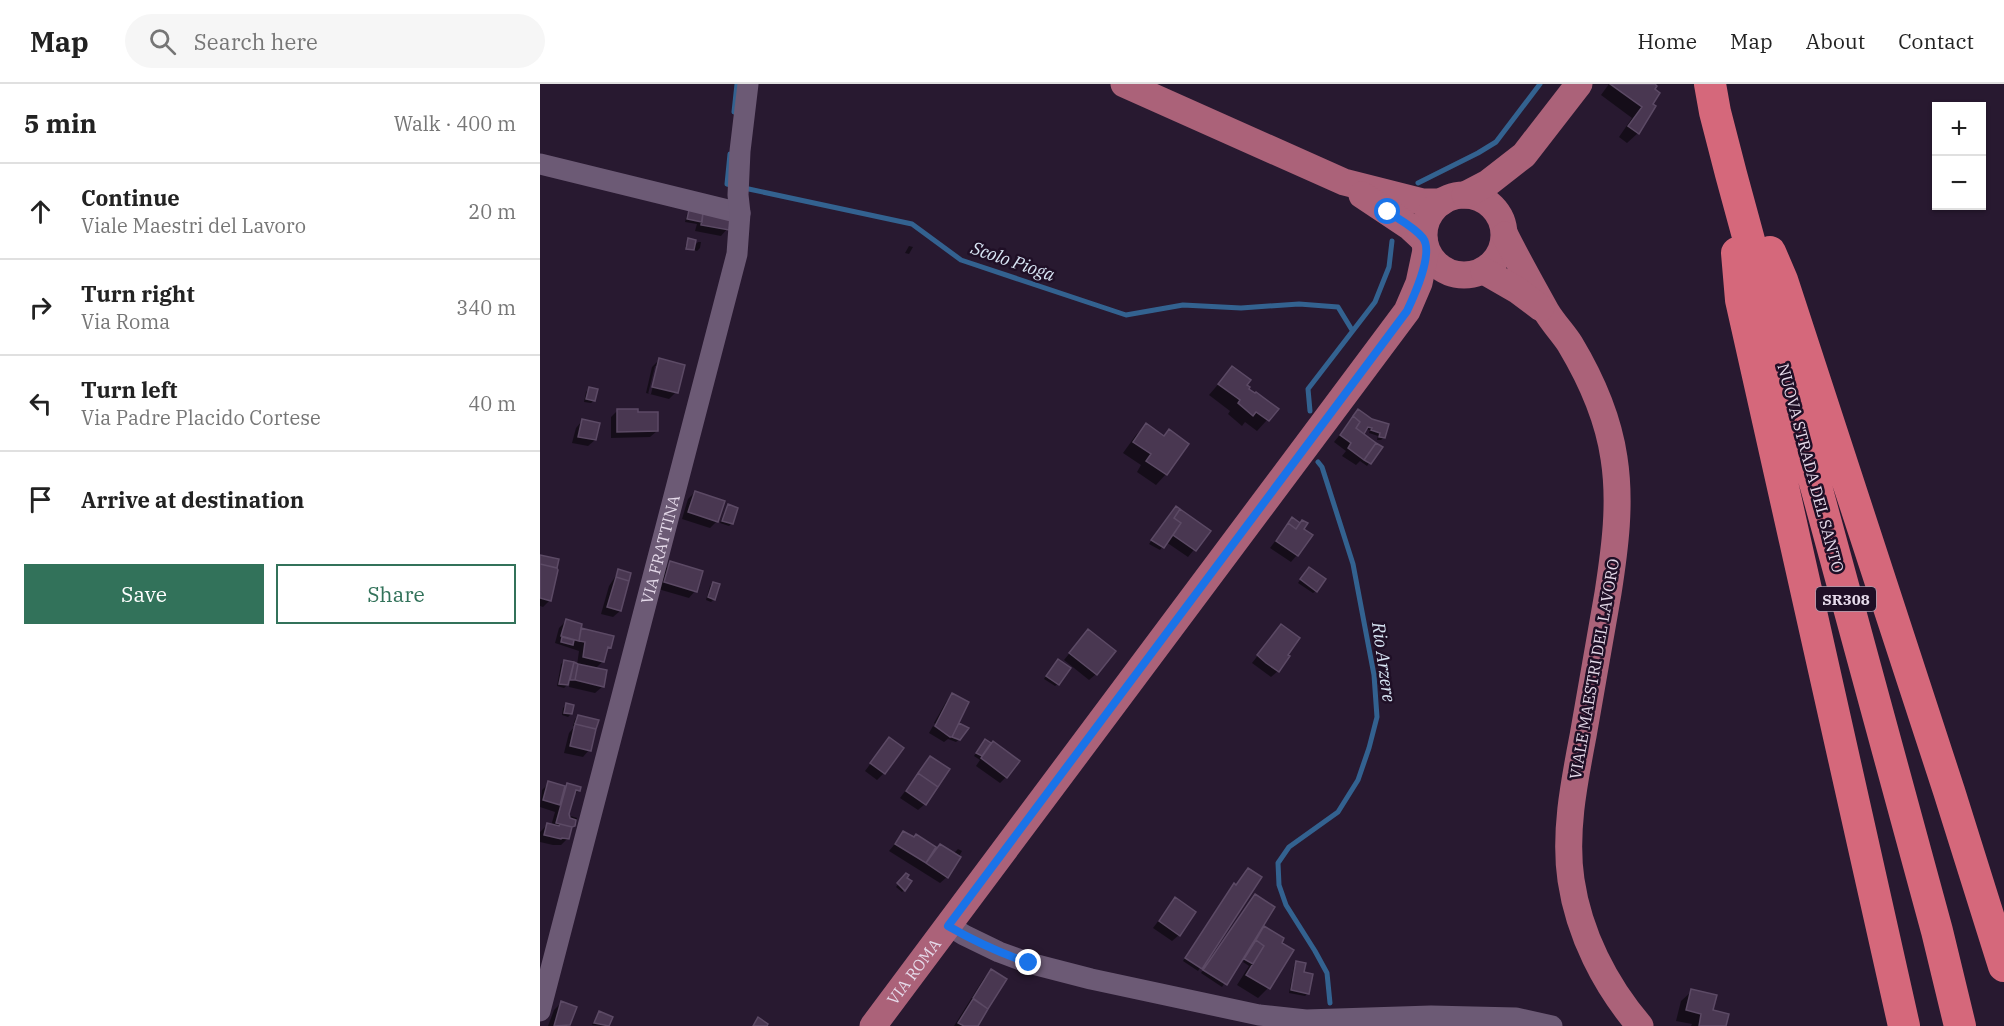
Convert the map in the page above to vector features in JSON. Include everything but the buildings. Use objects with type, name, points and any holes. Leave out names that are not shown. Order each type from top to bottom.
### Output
[{"type":"highway","name":"NUOVA STRADA DEL SANTO","points":[[1712,98],[1937,931],[1960,1025]]},
{"type":"highway","points":[[1731,174],[1782,280],[1949,790],[2004,966]]},
{"type":"highway","points":[[1731,174],[1741,300],[1904,1026]]},
{"type":"main road","points":[[1124,84],[1344,182],[1423,202],[1475,197],[1485,201],[1502,226]]},
{"type":"main road","points":[[1425,245],[1425,225],[1431,212],[1488,183],[1524,156],[1579,84]]},
{"type":"main road","points":[[1344,182],[1410,227],[1425,245],[1434,262],[1444,271],[1471,273],[1495,262],[1502,250],[1502,226],[1524,156]]},
{"type":"main road","name":"VIALE MAESTRI DEL LAVORO","points":[[1502,226],[1547,312],[1569,344],[1594,390],[1614,457],[1617,494],[1615,549],[1574,783],[1570,825],[1571,880],[1583,926],[1598,963],[1622,1004],[1640,1026]]},
{"type":"main road","name":"VIA ROMA","points":[[873,1026],[1407,311],[1419,283],[1425,245]]},
{"type":"main road","name":"VIALE MAESTRI DEL LAVORO","points":[[1471,273],[1517,290],[1547,312]]},
{"type":"main road","name":"VIA ROMA","points":[[1407,311],[1422,299],[1471,273]]},
{"type":"street","name":"VIA FRATTINA","points":[[540,1011],[734,266],[738,244],[739,196],[748,84]]},
{"type":"street","points":[[540,164],[739,196]]},
{"type":"street","points":[[948,926],[999,952],[1029,963],[1091,979],[1259,1015],[1306,1020],[1431,1016],[1516,1018],[1552,1026]]},
{"type":"waterway","name":"Scolo Pioga","points":[[734,112],[737,84]]},
{"type":"waterway","name":"Rio Arzere","points":[[1418,183],[1496,142],[1540,84]]},
{"type":"waterway","name":"Scolo Pioga","points":[[730,154],[727,184],[735,186]]},
{"type":"waterway","name":"Scolo Pioga","points":[[744,188],[912,224],[961,260],[1126,315],[1183,305],[1241,308],[1299,304],[1338,307],[1352,330]]},
{"type":"waterway","name":"Scolo Pioga","points":[[1310,411],[1308,389],[1375,302],[1389,267],[1392,241]]},
{"type":"waterway","name":"Rio Arzere","points":[[1318,462],[1322,467],[1353,564],[1374,675],[1377,717],[1358,780],[1338,812],[1289,847],[1278,863],[1279,885],[1286,905],[1327,973],[1330,1003]]},
{"type":"route","points":[[1029,963],[999,952],[948,926],[1407,311],[1419,283],[1426,250],[1424,240],[1388,212]]}]
